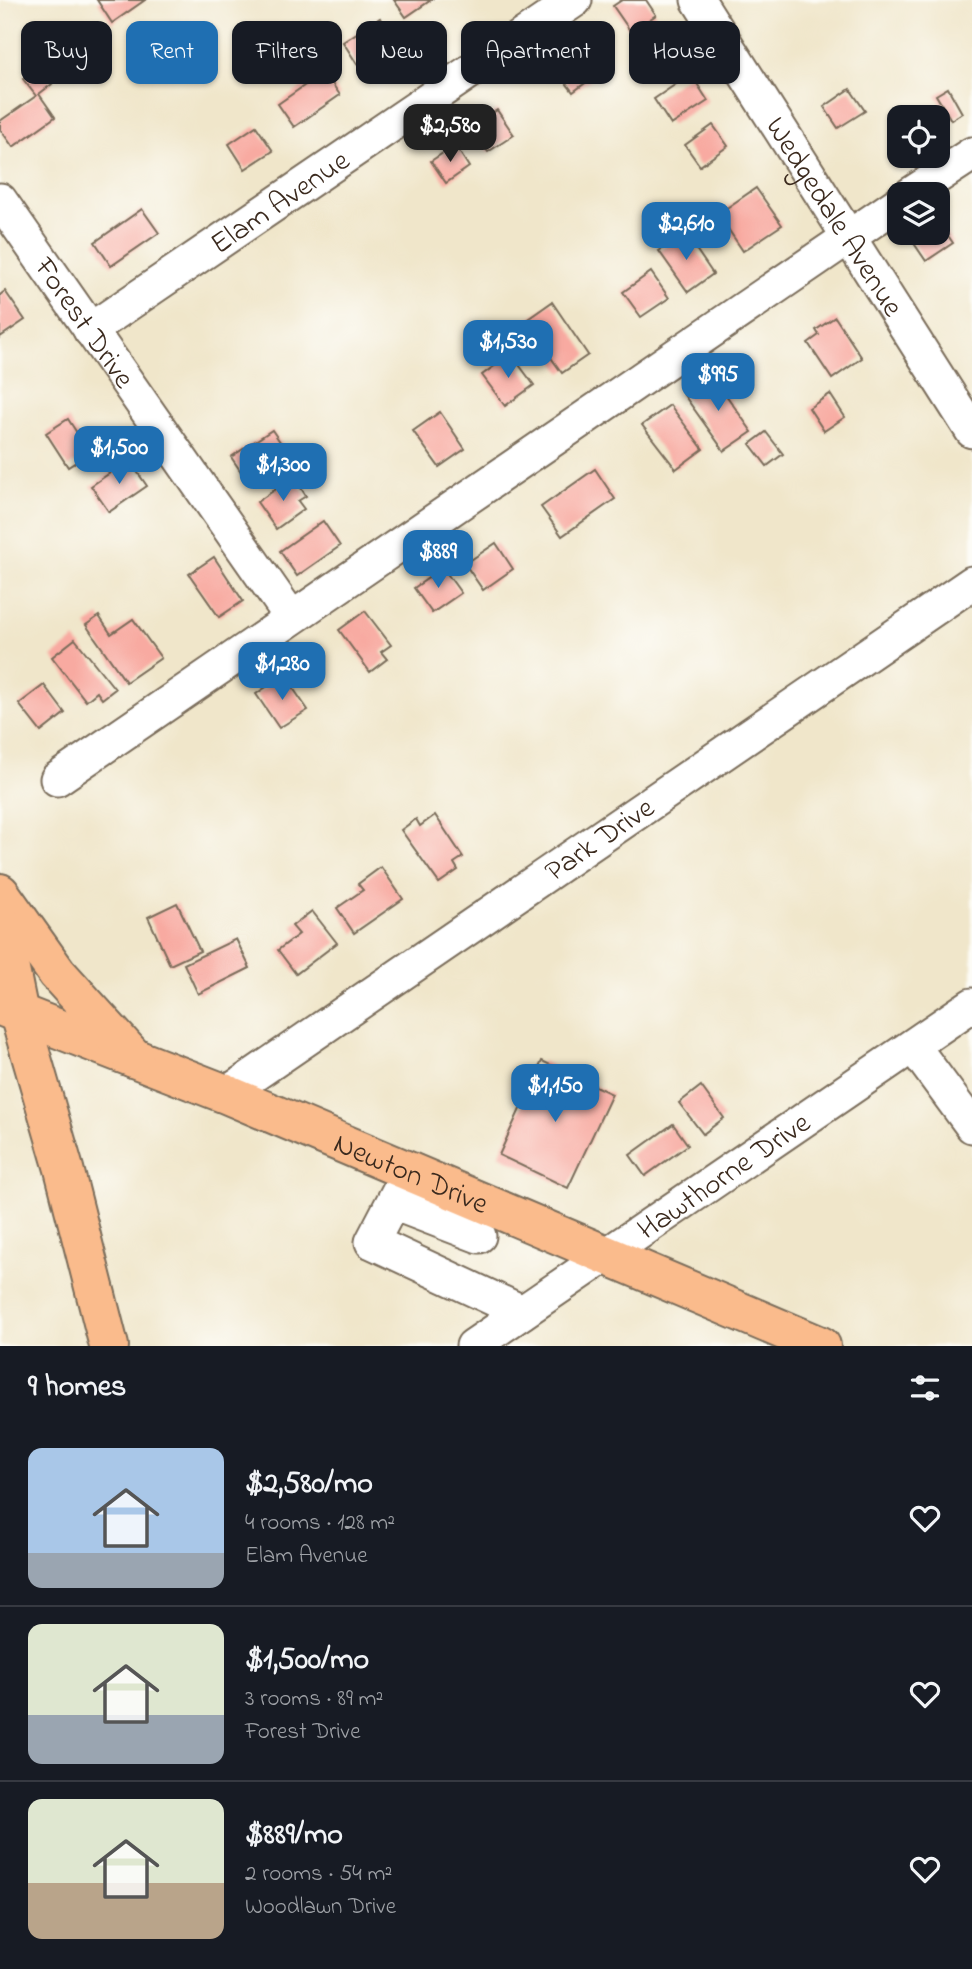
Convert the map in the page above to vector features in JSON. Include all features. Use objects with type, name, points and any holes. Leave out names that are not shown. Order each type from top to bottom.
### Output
[{"type":"main road","points":[[0,893],[57,973],[134,1058]]},
{"type":"main road","points":[[0,921],[9,1010],[64,1169],[109,1346]]},
{"type":"main road","name":"Newton Drive","points":[[9,1010],[226,1094],[401,1187],[486,1221],[607,1253],[821,1346]]},
{"type":"street","name":"Elam Avenue","points":[[90,330],[575,0]]},
{"type":"street","name":"Wedgedale Avenue","points":[[698,0],[972,431]]},
{"type":"street","points":[[929,182],[972,154]]},
{"type":"street","name":"Forest Drive","points":[[0,200],[291,617]]},
{"type":"street","points":[[57,779],[887,210]]},
{"type":"street","name":"Park Drive","points":[[226,1094],[972,583]]},
{"type":"street","name":"Hawthorne Drive","points":[[472,1346],[972,1005]]},
{"type":"street","points":[[913,1046],[972,1126]]},
{"type":"street","points":[[401,1187],[372,1242],[522,1312]]},
{"type":"street","points":[[458,1282],[486,1221]]},
{"type":"building","points":[[97,0],[145,0],[112,23]]},
{"type":"building","points":[[394,0],[431,0],[406,17]]},
{"type":"building","points":[[622,0],[646,0],[656,15],[647,21],[629,21],[629,29],[613,6]]},
{"type":"building","points":[[356,34],[356,62],[343,42]]},
{"type":"building","points":[[27,84],[52,84],[39,94],[55,117],[13,147],[0,129],[0,121],[36,96]]},
{"type":"building","points":[[307,84],[332,84],[340,95],[294,127],[278,104]]},
{"type":"building","points":[[567,84],[584,84],[573,92]]},
{"type":"building","points":[[676,84],[697,84],[708,101],[671,125],[654,99]]},
{"type":"building","points":[[948,88],[962,113],[951,120],[950,105],[942,105],[936,95]]},
{"type":"building","points":[[850,89],[865,111],[838,128],[824,107]]},
{"type":"building","points":[[497,110],[514,135],[488,152],[471,127]]},
{"type":"building","points":[[713,125],[728,146],[700,166],[685,145]]},
{"type":"building","points":[[256,126],[273,151],[245,169],[229,144]]},
{"type":"building","points":[[455,145],[469,167],[446,183],[431,161]]},
{"type":"building","points":[[756,188],[782,225],[743,251],[718,214]]},
{"type":"building","points":[[142,209],[159,233],[111,266],[95,242]]},
{"type":"building","points":[[685,233],[713,274],[688,292],[659,251]]},
{"type":"building","points":[[915,245],[950,245],[926,261]]},
{"type":"building","points":[[651,272],[669,298],[641,317],[623,292]]},
{"type":"building","points":[[5,291],[25,320],[0,337],[0,295]]},
{"type":"building","points":[[552,302],[588,355],[562,373],[525,321]]},
{"type":"building","points":[[835,317],[862,358],[832,379],[808,343],[819,335],[816,330]]},
{"type":"building","points":[[511,354],[534,385],[505,406],[482,375]]},
{"type":"building","points":[[712,375],[752,432],[724,451],[684,395]]},
{"type":"building","points":[[830,394],[845,417],[824,431],[809,408]]},
{"type":"building","points":[[670,405],[703,449],[676,469],[642,425]]},
{"type":"building","points":[[440,412],[465,449],[439,467],[413,431]]},
{"type":"building","points":[[68,419],[90,453],[68,467],[46,433]]},
{"type":"building","points":[[272,430],[289,455],[248,482],[231,457]]},
{"type":"building","points":[[766,432],[783,454],[767,466],[750,444]]},
{"type":"building","points":[[129,460],[147,486],[109,512],[91,486]]},
{"type":"building","points":[[595,469],[615,499],[562,536],[541,507]]},
{"type":"building","points":[[294,477],[306,496],[298,501],[304,509],[276,529],[257,502]]},
{"type":"building","points":[[323,521],[340,546],[297,576],[280,551]]},
{"type":"building","points":[[496,543],[513,569],[483,590],[465,564]]},
{"type":"building","points":[[214,557],[243,601],[219,617],[189,574]]},
{"type":"building","points":[[443,568],[461,593],[432,613],[414,588]]},
{"type":"building","points":[[365,611],[391,645],[381,652],[387,659],[370,672],[339,630]]},
{"type":"building","points":[[99,616],[111,634],[133,619],[161,658],[126,682],[86,625]]},
{"type":"building","points":[[75,639],[115,689],[102,699],[97,692],[86,701],[52,657]]},
{"type":"building","points":[[284,675],[308,710],[279,728],[256,694]]},
{"type":"building","points":[[44,685],[65,713],[41,732],[19,704]]},
{"type":"building","points":[[435,815],[463,857],[454,863],[458,870],[439,883],[401,830],[416,819],[420,826]]},
{"type":"building","points":[[381,867],[403,899],[354,933],[337,908],[363,890],[358,884]]},
{"type":"building","points":[[177,903],[200,951],[170,965],[148,917]]},
{"type":"building","points":[[312,911],[337,943],[296,974],[278,950],[299,934],[292,926]]},
{"type":"building","points":[[236,939],[250,968],[198,994],[184,964]]},
{"type":"building","points":[[542,1061],[612,1094],[568,1188],[499,1155]]},
{"type":"building","points":[[701,1086],[724,1118],[703,1134],[679,1103]]},
{"type":"building","points":[[673,1124],[688,1145],[645,1176],[630,1155]]}]
